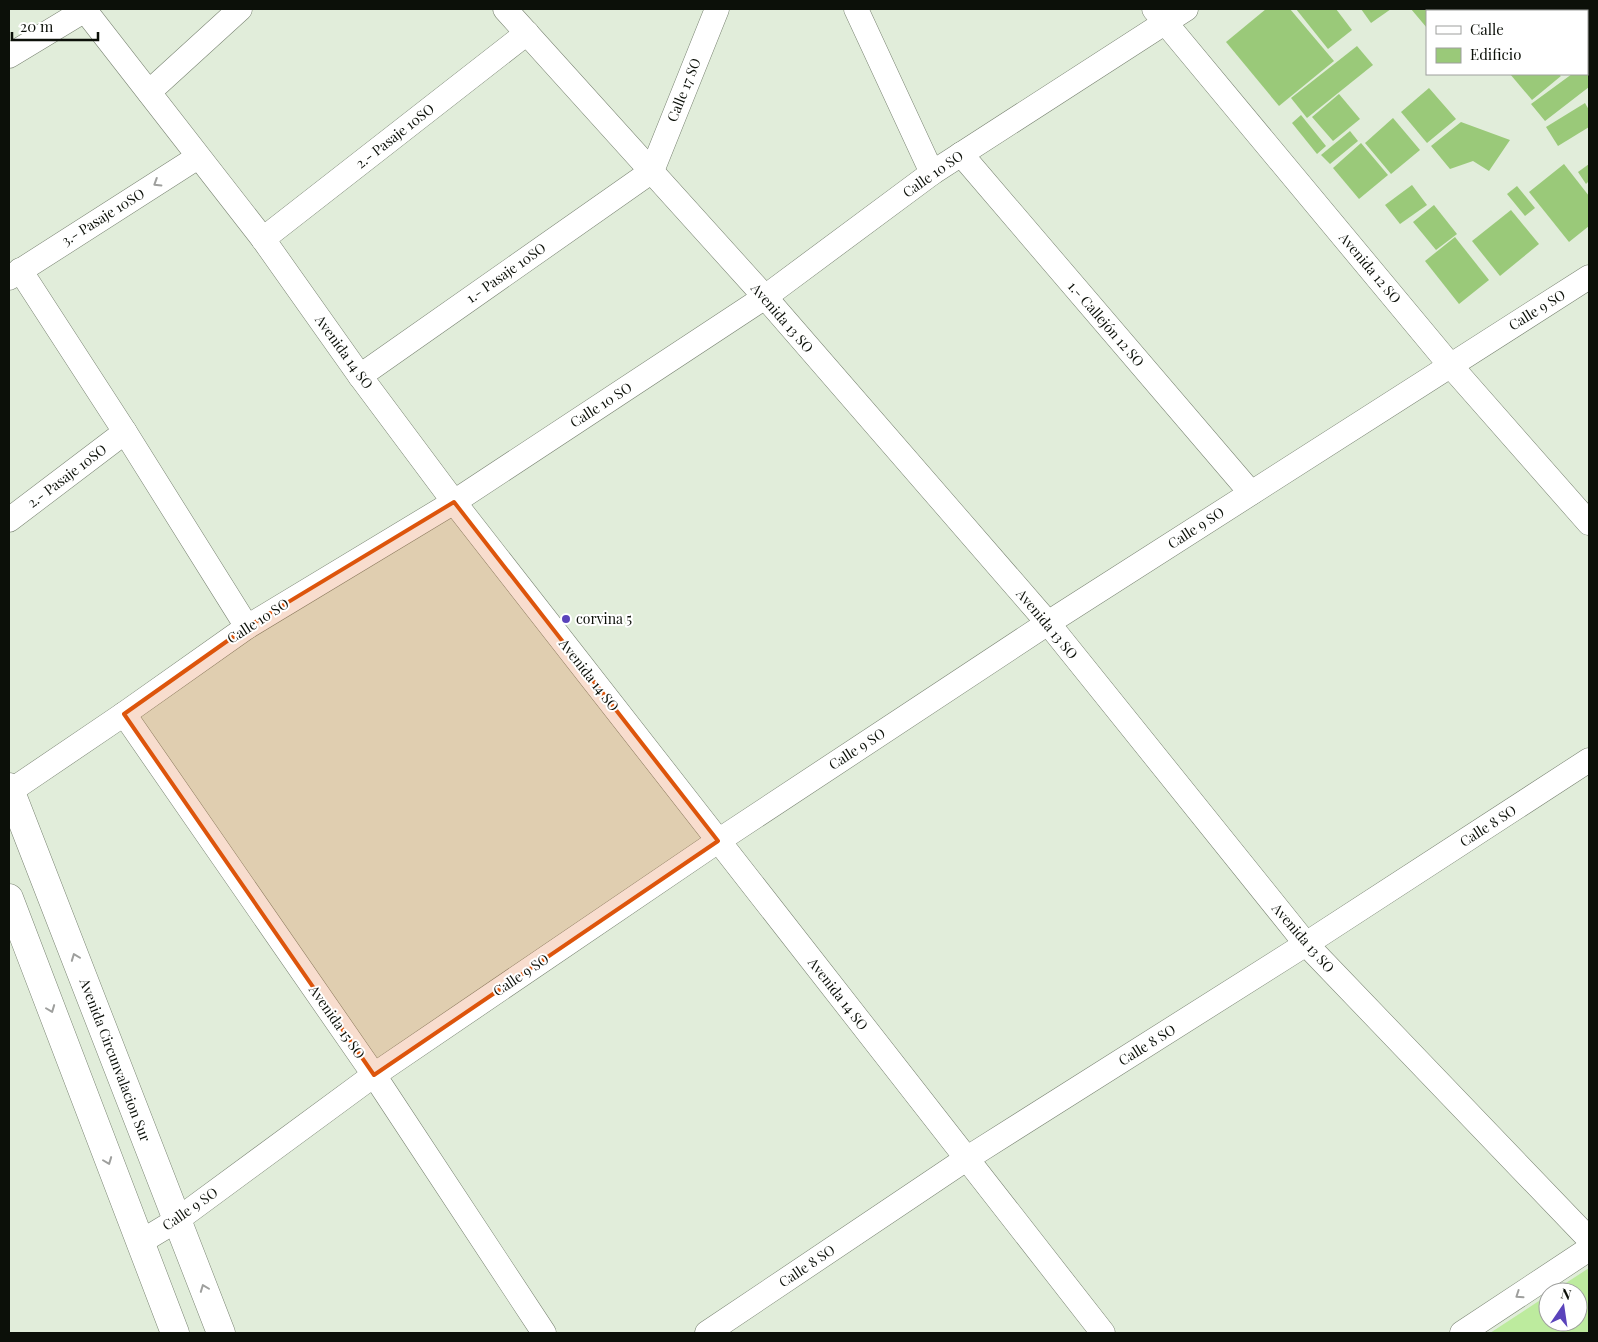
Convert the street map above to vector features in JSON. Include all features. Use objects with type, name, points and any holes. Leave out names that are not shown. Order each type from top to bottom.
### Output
[{"type":"main road","name":"Avenida Circunvalacion Sur","points":[[9,790],[221,1333]]},
{"type":"main road","points":[[9,898],[139,1243],[175,1333]]},
{"type":"street","points":[[149,92],[240,9]]},
{"type":"street","name":"Avenida 13 SO","points":[[505,9],[765,298],[1048,623],[1306,944],[1589,1239]]},
{"type":"street","name":"Calle 17 SO","points":[[652,171],[717,9]]},
{"type":"street","points":[[856,9],[932,173]]},
{"type":"street","name":"Calle 10 SO","points":[[9,790],[124,714],[246,627],[454,502],[765,298],[932,173],[1160,15],[1186,9]]},
{"type":"street","points":[[9,56],[84,10]]},
{"type":"street","name":"Avenida 14 SO","points":[[84,10],[263,239],[360,376],[454,502],[1103,1333]]},
{"type":"street","name":"Avenida 12 SO","points":[[1160,15],[1450,365],[1589,523]]},
{"type":"street","name":"2.- Pasaje 10SO","points":[[263,239],[527,33]]},
{"type":"street","name":"1.- Callejón 12 SO","points":[[961,154],[1251,493]]},
{"type":"street","name":"3.- Pasaje 10SO","points":[[15,274],[198,157]]},
{"type":"street","name":"1.- Pasaje 10SO","points":[[360,376],[652,171]]},
{"type":"street","points":[[15,274],[125,432],[246,627]]},
{"type":"street","name":"Calle 9 SO","points":[[139,1243],[177,1220],[374,1075],[718,841],[1048,623],[1589,277]]},
{"type":"street","name":"2.- Pasaje 10SO","points":[[9,520],[125,432]]},
{"type":"street","name":"Avenida 15 SO","points":[[124,714],[374,1075],[544,1333]]},
{"type":"street","name":"Calle 8 SO","points":[[706,1333],[966,1159],[1306,944],[1589,760]]},
{"type":"street","points":[[1462,1333],[1589,1249]]},
{"type":"highlighted area","points":[[454,502],[718,841],[374,1075],[124,714],[247,627]]},
{"type":"green space","points":[[1589,1268],[1588,1332],[1588,1282],[1567,1282]]},
{"type":"green space","points":[[1538,1302],[1538,1332],[1588,1332],[1586,1333],[1490,1333]]},
{"type":"building","points":[[1266,9],[1290,9],[1334,61],[1279,106],[1226,42]]},
{"type":"building","points":[[1296,9],[1336,9],[1352,30],[1328,49]]},
{"type":"building","points":[[1361,9],[1391,9],[1371,23]]},
{"type":"building","points":[[1411,9],[1455,9],[1426,10],[1426,27]]},
{"type":"building","points":[[1493,9],[1531,9],[1530,10],[1492,10]]},
{"type":"building","points":[[1357,46],[1373,65],[1307,118],[1291,98]]},
{"type":"building","points":[[1588,62],[1589,87],[1545,121],[1531,104],[1571,75],[1588,75]]},
{"type":"building","points":[[1511,75],[1561,76],[1532,100]]},
{"type":"building","points":[[1429,88],[1456,119],[1427,143],[1401,112]]},
{"type":"building","points":[[1339,94],[1360,119],[1333,141],[1312,117]]},
{"type":"building","points":[[1585,103],[1589,110],[1589,127],[1558,146],[1546,127]]},
{"type":"building","points":[[1301,115],[1326,146],[1317,154],[1292,123]]},
{"type":"building","points":[[1393,118],[1420,150],[1391,174],[1365,143]]},
{"type":"building","points":[[1461,122],[1510,140],[1489,171],[1473,161],[1450,169],[1431,146]]},
{"type":"building","points":[[1350,131],[1358,141],[1330,164],[1321,155]]},
{"type":"building","points":[[1361,143],[1388,175],[1359,199],[1333,168]]},
{"type":"building","points":[[1564,164],[1589,196],[1589,226],[1569,242],[1529,192]]},
{"type":"building","points":[[1589,164],[1589,181],[1586,184],[1578,172]]},
{"type":"building","points":[[1412,185],[1427,205],[1400,224],[1385,205]]},
{"type":"building","points":[[1517,186],[1535,208],[1525,216],[1507,194]]},
{"type":"building","points":[[1434,205],[1457,234],[1436,250],[1413,222]]},
{"type":"building","points":[[1511,210],[1539,244],[1500,276],[1472,241]]},
{"type":"building","points":[[1455,237],[1489,280],[1459,304],[1425,261]]},
{"type":"place","name":"corvina 5","points":[[566,619]]}]
